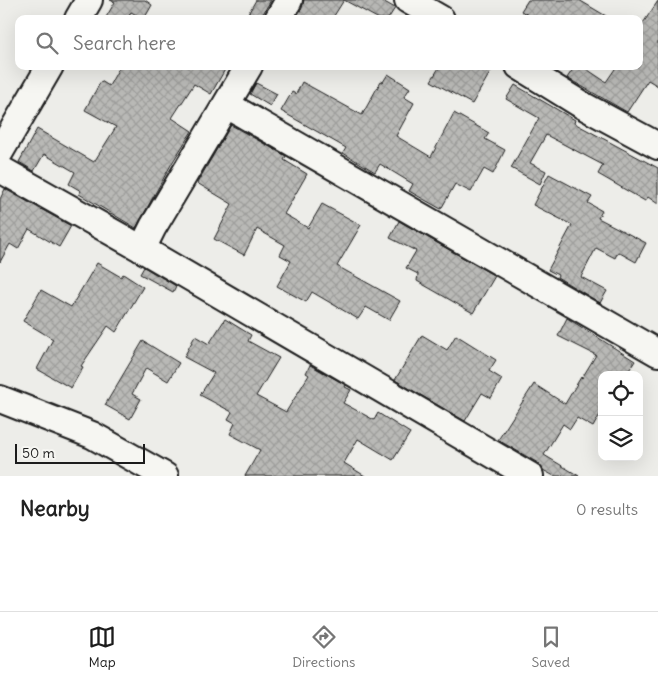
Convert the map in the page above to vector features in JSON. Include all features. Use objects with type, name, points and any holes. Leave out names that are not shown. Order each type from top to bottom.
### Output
[{"type":"street","points":[[80,15],[89,0]]},
{"type":"street","points":[[280,15],[289,0]]},
{"type":"street","points":[[408,0],[434,15]]},
{"type":"street","points":[[0,152],[48,70]]},
{"type":"street","points":[[142,249],[153,227],[247,70]]},
{"type":"street","points":[[525,70],[582,105],[658,146]]},
{"type":"street","points":[[227,105],[658,353]]},
{"type":"street","points":[[0,169],[142,249],[530,476]]},
{"type":"street","points":[[0,399],[92,436],[165,476]]},
{"type":"building","points":[[110,0],[145,0],[152,5],[146,15],[137,15],[131,12],[129,15],[107,15],[115,2]]},
{"type":"building","points":[[256,0],[271,0],[262,15],[247,15]]},
{"type":"building","points":[[304,0],[344,0],[335,15],[298,15]]},
{"type":"building","points":[[344,0],[381,0],[395,8],[391,15],[372,15]]},
{"type":"building","points":[[528,0],[579,0],[604,15],[528,15],[521,11]]},
{"type":"building","points":[[658,1],[658,86],[648,80],[627,112],[567,78],[572,70],[588,70],[606,82],[614,70],[643,70],[643,23]]},
{"type":"building","points":[[118,70],[225,70],[211,94],[194,84],[172,118],[192,131],[136,228],[79,194],[81,191],[69,184],[75,172],[44,154],[34,171],[19,162],[37,129],[94,162],[116,127],[85,110],[101,81],[109,86]]},
{"type":"building","points":[[438,70],[491,71],[472,104],[431,81]]},
{"type":"building","points":[[388,74],[410,88],[404,97],[414,103],[396,136],[431,157],[454,113],[489,133],[485,139],[505,150],[493,174],[484,169],[471,192],[455,184],[441,209],[409,191],[413,184],[380,164],[375,172],[343,153],[346,148],[281,111],[292,92],[296,94],[302,82],[362,115],[381,81],[383,82]]},
{"type":"building","points":[[256,83],[277,94],[270,106],[250,94]]},
{"type":"building","points":[[515,85],[575,120],[574,123],[658,168],[658,204],[648,197],[645,201],[598,174],[603,165],[546,135],[530,163],[546,171],[540,184],[511,168],[539,118],[506,99]]},
{"type":"building","points":[[231,125],[286,156],[284,160],[307,174],[284,214],[308,228],[322,204],[361,225],[337,266],[400,301],[389,320],[366,307],[358,319],[312,292],[306,302],[277,286],[291,261],[280,255],[285,245],[257,229],[244,255],[214,239],[232,204],[197,183]]},
{"type":"building","points":[[549,174],[592,197],[588,203],[602,211],[598,218],[646,243],[636,262],[618,252],[615,258],[596,248],[581,277],[607,291],[600,303],[548,270],[572,225],[533,205]]},
{"type":"building","points":[[5,189],[71,226],[59,247],[29,229],[18,249],[10,244],[0,262],[0,199]]},
{"type":"building","points":[[399,221],[495,276],[473,313],[417,281],[418,274],[406,268],[416,251],[390,238]]},
{"type":"building","points":[[97,263],[121,277],[123,274],[143,287],[116,332],[108,326],[81,366],[83,367],[71,388],[37,369],[53,339],[23,321],[41,290],[71,307]]},
{"type":"building","points":[[144,267],[176,286],[173,292],[140,274]]},
{"type":"building","points":[[567,318],[635,361],[629,371],[598,371],[598,418],[593,427],[577,418],[570,429],[563,424],[544,455],[579,476],[554,476],[543,470],[538,463],[498,440],[534,384],[565,404],[596,355],[558,336]]},
{"type":"building","points":[[225,319],[251,335],[248,341],[279,358],[256,396],[286,412],[309,375],[306,373],[310,365],[346,385],[345,387],[351,390],[343,403],[374,420],[378,413],[410,433],[393,460],[358,439],[344,463],[365,476],[245,476],[260,450],[230,434],[235,423],[228,419],[232,412],[200,395],[214,373],[184,357],[195,336],[209,344]]},
{"type":"building","points":[[422,335],[447,350],[456,335],[496,360],[489,371],[502,379],[491,398],[482,393],[465,421],[395,380]]},
{"type":"building","points":[[143,341],[179,363],[168,381],[146,368],[132,394],[141,399],[130,419],[105,405]]}]
